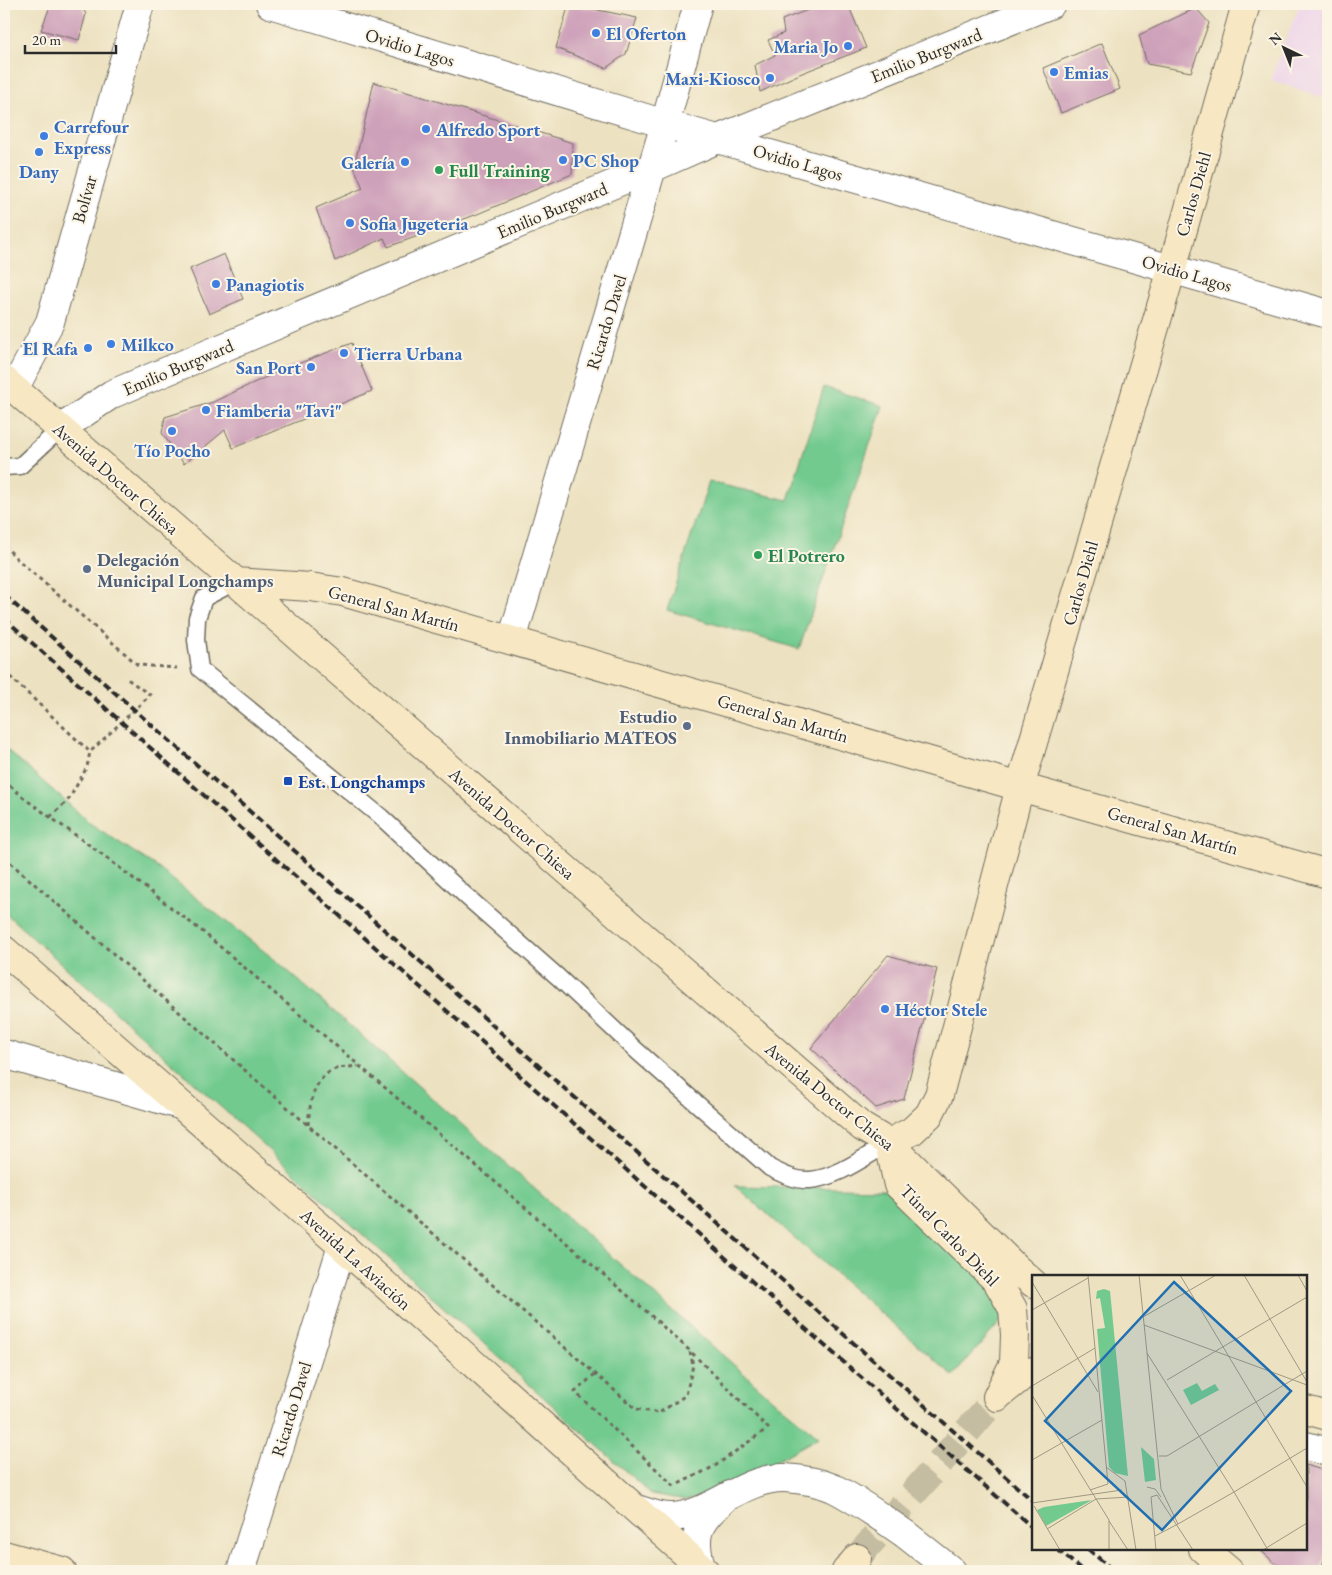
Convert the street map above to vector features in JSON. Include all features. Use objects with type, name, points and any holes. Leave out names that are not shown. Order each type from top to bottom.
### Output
[{"type":"main road","name":"Carlos Diehl","points":[[890,1143],[912,1131],[929,1115],[938,1096],[1020,787],[1172,269],[1246,4]]},
{"type":"main road","name":"Avenida Doctor Chiesa","points":[[9,385],[855,1121],[890,1143],[1025,1275]]},
{"type":"main road","name":"General San Martín","points":[[235,582],[310,587],[343,592],[1328,874]]},
{"type":"main road","name":"Avenida La Aviación","points":[[4,950],[342,1246],[703,1569]]},
{"type":"main road","name":"Túnel Carlos Diehl","points":[[890,1143],[898,1185],[997,1281],[1013,1309],[1015,1335],[1014,1363],[997,1397],[1025,1374],[1032,1371]]},
{"type":"main road","points":[[1307,1410],[1328,1416]]},
{"type":"main road","points":[[1307,1425],[1328,1430]]},
{"type":"main road","points":[[1204,1550],[1229,1571]]},
{"type":"main road","points":[[4,1555],[62,1571]]},
{"type":"street","name":"Bolívar","points":[[9,385],[50,322],[140,4]]},
{"type":"street","name":"Ovidio Lagos","points":[[270,4],[665,124],[1328,314]]},
{"type":"street","name":"Ricardo Davel","points":[[512,640],[665,124],[698,4]]},
{"type":"street","name":"Emilio Burgward","points":[[60,429],[112,394],[718,139],[1051,4]]},
{"type":"street","points":[[4,1054],[180,1105]]},
{"type":"street","name":"Ricardo Davel","points":[[241,1571],[342,1246]]},
{"type":"street","points":[[1307,1446],[1328,1452]]},
{"type":"street","points":[[637,1509],[658,1516],[674,1516],[693,1512],[744,1487],[769,1480],[783,1478],[804,1480],[833,1488],[873,1512],[905,1534],[945,1569]]},
{"type":"street","points":[[703,1569],[696,1550],[697,1534],[708,1514],[730,1494]]},
{"type":"lane","points":[[4,466],[20,466],[60,429]]},
{"type":"lane","points":[[235,582],[204,598],[197,618],[196,640],[200,669],[381,818],[558,977],[637,1051],[770,1168],[788,1177],[809,1180],[833,1175],[890,1143]]},
{"type":"path","points":[[4,545],[138,665],[200,669]]},
{"type":"path","points":[[4,671],[90,752]]},
{"type":"path","points":[[50,817],[69,799],[86,767],[90,752],[150,695],[126,678]]},
{"type":"path","points":[[4,780],[25,799],[99,852],[203,932],[646,1311],[689,1350],[768,1428],[715,1466],[675,1486]]},
{"type":"path","points":[[4,857],[308,1125],[636,1409],[659,1413],[686,1395],[694,1365],[689,1350]]},
{"type":"path","points":[[308,1125],[310,1102],[314,1089],[324,1077],[336,1068],[358,1066]]},
{"type":"path","points":[[595,1374],[575,1392],[675,1486],[674,1516]]},
{"type":"shaded area","points":[[1300,4],[1328,4],[1328,99],[1270,80]]},
{"type":"green space","name":"El Potrero","points":[[824,387],[883,406],[799,649],[667,610],[709,482],[788,500]]},
{"type":"green space","points":[[4,747],[91,824],[154,865],[279,963],[777,1403],[819,1437],[719,1493],[686,1500],[651,1494],[4,912]]},
{"type":"green space","points":[[735,1186],[885,1189],[1016,1304],[953,1376]]},
{"type":"building","points":[[51,4],[80,4],[86,14],[79,40],[41,30]]},
{"type":"building","name":"El Oferton","points":[[569,4],[637,18],[626,54],[606,68],[556,48]]},
{"type":"building","points":[[823,4],[848,4],[866,48],[760,92],[755,65],[775,55],[768,40],[784,33],[782,20]]},
{"type":"building","points":[[1196,8],[1209,23],[1191,72],[1147,64],[1139,35]]},
{"type":"building","points":[[1102,43],[1120,89],[1061,113],[1043,68]]},
{"type":"building","points":[[374,82],[573,143],[572,174],[475,215],[388,247],[384,238],[335,261],[316,208],[363,188],[354,167]]},
{"type":"building","name":"Panagiotis","points":[[224,254],[243,299],[209,314],[190,269]]},
{"type":"building","points":[[352,343],[372,391],[233,448],[225,430],[184,464],[162,433],[165,417],[213,402],[279,371]]},
{"type":"building","name":"Héctor Stele","points":[[888,955],[937,969],[904,1099],[876,1108],[811,1048]]},
{"type":"building","points":[[1307,1465],[1328,1472],[1328,1544],[1321,1571],[1284,1571],[1260,1550],[1307,1550]]},
{"type":"tunnel","points":[[857,1558],[997,1397]]},
{"type":"railway","points":[[4,595],[1032,1500]]},
{"type":"railway","points":[[4,618],[1032,1527]]},
{"type":"railway","points":[[1058,1550],[1083,1571]]},
{"type":"railway","points":[[1089,1550],[1114,1571]]},
{"type":"place","name":"El Oferton","points":[[596,33]]},
{"type":"place","name":"Maria Jo","points":[[848,46]]},
{"type":"place","name":"Emias","points":[[1054,72]]},
{"type":"place","name":"Maxi-Kiosco","points":[[770,78]]},
{"type":"place","name":"Alfredo Sport","points":[[426,129]]},
{"type":"place","name":"Carrefour Express","points":[[44,136]]},
{"type":"place","name":"Dany","points":[[39,152]]},
{"type":"place","name":"PC Shop","points":[[563,160]]},
{"type":"place","name":"Galería","points":[[405,162]]},
{"type":"place","name":"Full Training","points":[[439,170]]},
{"type":"place","name":"Sofia Jugeteria","points":[[350,223]]},
{"type":"place","name":"Panagiotis","points":[[216,284]]},
{"type":"place","name":"Milkco","points":[[111,344]]},
{"type":"place","name":"El Rafa","points":[[88,348]]},
{"type":"place","name":"Tierra Urbana","points":[[344,353]]},
{"type":"place","name":"San Port","points":[[311,367]]},
{"type":"place","name":"Fiamberia \"Tavi\"","points":[[206,410]]},
{"type":"place","name":"Tío Pocho","points":[[172,431]]},
{"type":"place","name":"El Potrero","points":[[758,555]]},
{"type":"place","name":"Delegación Municipal Longchamps","points":[[87,569]]},
{"type":"place","name":"Estudio Inmobiliario MATEOS","points":[[687,726]]},
{"type":"place","name":"Est. Longchamps","points":[[288,781]]},
{"type":"place","name":"Héctor Stele","points":[[885,1009]]}]
